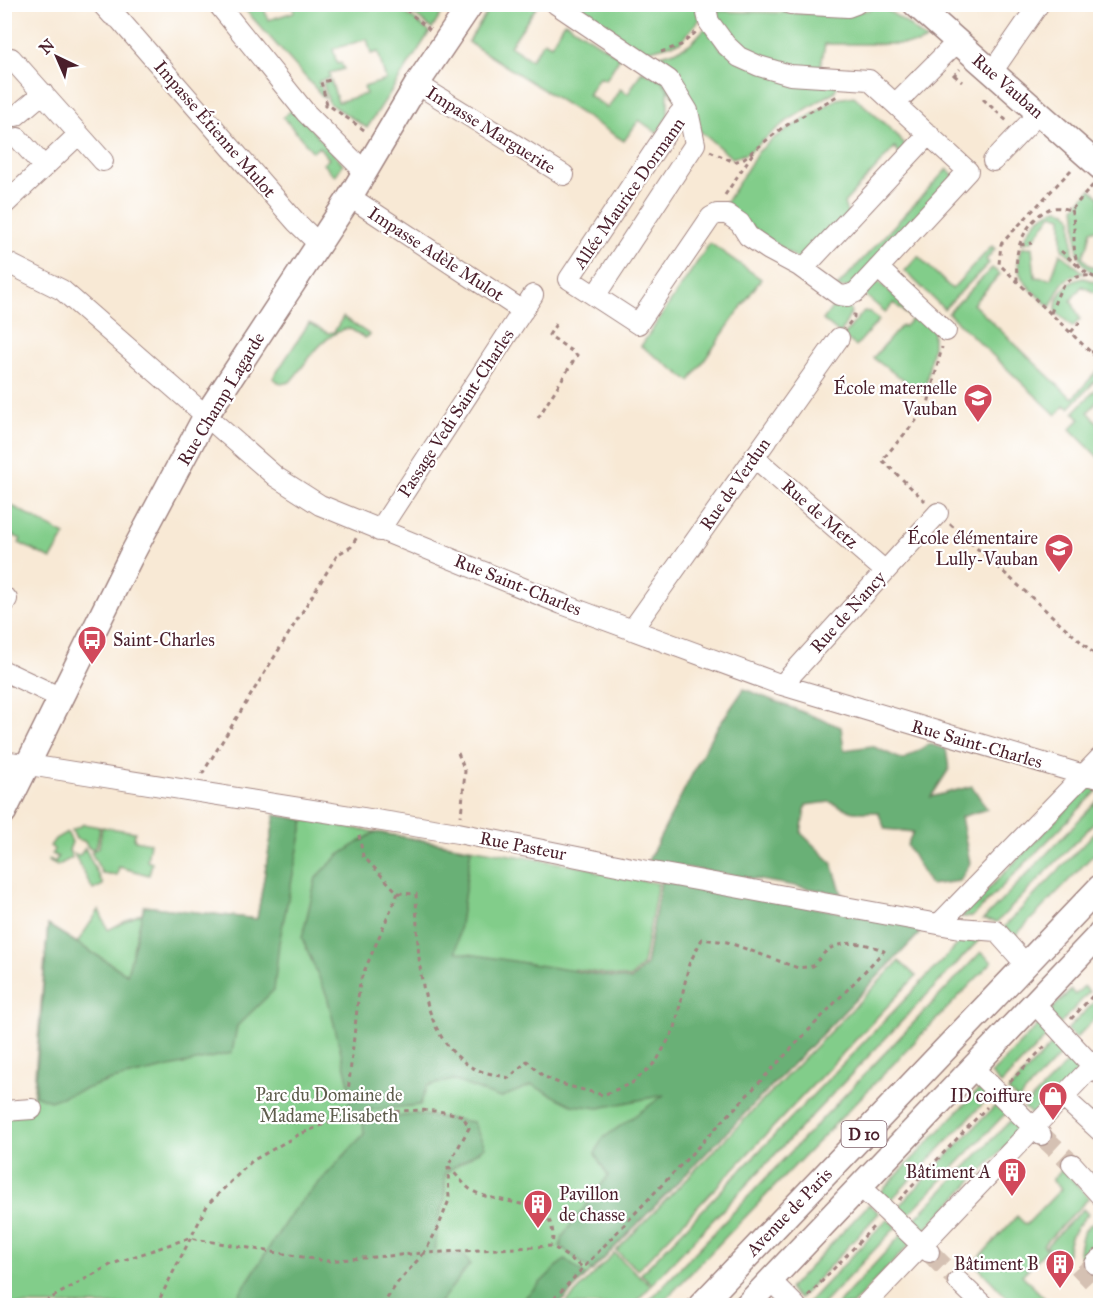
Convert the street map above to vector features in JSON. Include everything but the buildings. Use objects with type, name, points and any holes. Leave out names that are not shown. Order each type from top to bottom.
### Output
[{"type":"main road","name":"Rue Champ Lagarde","points":[[4,812],[130,558],[206,417],[350,197],[417,84],[471,4]]},
{"type":"main road","name":"Rue Vauban","points":[[915,4],[1039,113],[1098,175]]},
{"type":"main road","name":"Avenue de Paris","points":[[700,1305],[1101,888]]},
{"type":"main road","name":"Avenue de Paris","points":[[746,1305],[1101,934]]},
{"type":"main road","points":[[1027,963],[1052,984]]},
{"type":"street","points":[[218,4],[306,113],[365,172]]},
{"type":"street","points":[[556,4],[669,81],[688,111]]},
{"type":"street","points":[[790,4],[848,7],[856,4]]},
{"type":"street","points":[[992,72],[1039,4]]},
{"type":"street","name":"Impasse Étienne Mulot","points":[[107,10],[119,19],[296,222],[319,244]]},
{"type":"street","points":[[707,13],[725,44],[739,57],[759,66],[790,75],[869,80],[968,171],[855,293],[847,296],[839,295],[803,269],[748,236],[740,223],[727,214],[717,214],[711,217]]},
{"type":"street","points":[[896,103],[957,42]]},
{"type":"street","points":[[11,58],[104,161]]},
{"type":"street","name":"Impasse Marguerite","points":[[417,84],[564,175]]},
{"type":"street","points":[[16,117],[43,93]]},
{"type":"street","name":"Allée Maurice Dormann","points":[[595,296],[694,144],[688,111],[679,114],[569,279],[595,296],[638,324],[711,217]]},
{"type":"street","points":[[993,161],[1039,113]]},
{"type":"street","points":[[4,205],[79,134]]},
{"type":"street","points":[[803,269],[929,134]]},
{"type":"street","points":[[18,138],[44,167]]},
{"type":"street","name":"Impasse Adèle Mulot","points":[[350,197],[528,303]]},
{"type":"street","name":"Rue Saint-Charles","points":[[4,261],[62,290],[276,477],[320,505],[632,630],[782,685],[1092,777]]},
{"type":"street","points":[[878,268],[946,331]]},
{"type":"street","name":"Passage Vedi Saint-Charles","points":[[371,527],[528,303]]},
{"type":"street","name":"Rue de Verdun","points":[[632,630],[838,338]]},
{"type":"street","name":"Rue de Metz","points":[[754,457],[885,571]]},
{"type":"street","name":"Rue de Nancy","points":[[782,685],[938,513]]},
{"type":"street","points":[[4,598],[7,599],[4,604]]},
{"type":"street","points":[[4,671],[61,698]]},
{"type":"street","points":[[940,923],[1092,777],[1101,758]]},
{"type":"street","name":"Rue Pasteur","points":[[4,761],[458,833],[642,870],[965,929],[996,931],[1027,963]]},
{"type":"street","points":[[864,1305],[925,1249],[1038,1131],[1063,1097],[1098,1066],[1034,1003]]},
{"type":"street","points":[[972,1067],[1038,1131]]},
{"type":"street","points":[[1063,1097],[1101,1131]]},
{"type":"street","points":[[4,1111],[32,1109]]},
{"type":"street","points":[[1072,1164],[1101,1195]]},
{"type":"street","points":[[860,1186],[925,1249]]},
{"type":"street","points":[[770,1280],[801,1301]]},
{"type":"street","points":[[958,1281],[984,1305]]},
{"type":"path","points":[[399,4],[446,41]]},
{"type":"path","points":[[636,59],[681,45],[699,28],[707,13]]},
{"type":"path","points":[[959,69],[954,75],[962,82]]},
{"type":"path","points":[[327,104],[321,82],[331,80]]},
{"type":"path","points":[[694,144],[734,162],[754,152],[813,108],[842,93],[847,80]]},
{"type":"path","points":[[983,99],[1002,119]]},
{"type":"path","points":[[711,217],[754,152]]},
{"type":"path","points":[[1071,170],[1001,244],[999,264],[1101,361]]},
{"type":"path","points":[[1071,210],[1098,175]]},
{"type":"path","points":[[1038,204],[1045,211]]},
{"type":"path","points":[[1017,281],[1017,255],[1027,230],[1049,208],[1071,210]]},
{"type":"path","points":[[1071,210],[1074,219],[1074,247],[1081,268]]},
{"type":"path","points":[[1020,245],[1032,243]]},
{"type":"path","points":[[1061,251],[1081,268],[1101,280]]},
{"type":"path","points":[[1051,314],[1060,289],[1066,282],[1074,277],[1093,276]]},
{"type":"path","points":[[1097,294],[1101,289]]},
{"type":"path","points":[[838,338],[854,317],[855,293]]},
{"type":"path","points":[[1071,332],[1081,321]]},
{"type":"path","points":[[537,418],[577,355],[549,335],[556,324]]},
{"type":"path","points":[[946,331],[927,408],[882,460],[1101,659]]},
{"type":"path","points":[[1091,352],[1101,351]]},
{"type":"path","points":[[191,790],[338,554],[351,546],[371,527]]},
{"type":"path","points":[[452,818],[460,819],[465,771],[458,753]]},
{"type":"path","points":[[361,818],[358,829],[363,856],[398,893],[416,894],[419,962],[434,1026],[447,1047],[474,1068],[509,1078],[527,1061],[543,1076],[561,1084],[603,1095],[632,1083],[656,1062],[675,1028],[688,964],[702,939],[727,942],[798,968],[813,966],[829,949],[851,944],[869,944],[884,951],[547,1305]]},
{"type":"path","points":[[336,1119],[348,1092],[360,981],[398,893]]},
{"type":"path","points":[[801,1301],[1101,988]]},
{"type":"path","points":[[156,1305],[208,1204],[252,1161],[336,1119],[419,1109],[463,1116],[469,1128],[448,1166],[450,1200],[424,1253],[398,1282],[382,1305]]},
{"type":"path","points":[[448,1166],[471,1189],[497,1200],[523,1203],[546,1215],[555,1233],[552,1246]]},
{"type":"path","points":[[37,1305],[112,1264],[189,1238],[326,1261],[552,1246],[584,1268]]},
{"type":"green space","points":[[564,4],[695,5],[700,19],[680,42],[636,54]]},
{"type":"green space","points":[[241,5],[263,5],[268,20],[294,12],[293,5],[357,5],[368,9],[392,6],[399,8],[430,32],[367,128],[329,103],[323,83],[331,81],[338,102],[366,94],[364,87],[386,80],[378,52],[371,54],[367,39],[333,49],[337,64],[341,63],[344,69],[329,73],[330,78],[319,81],[325,99]]},
{"type":"green space","points":[[402,5],[447,5],[432,29]]},
{"type":"green space","points":[[492,5],[538,5],[510,46],[531,60],[544,41],[551,45],[565,22],[620,57],[606,80],[599,77],[588,95],[608,108],[620,89],[628,94],[642,71],[664,81],[668,92],[668,116],[657,133],[639,120],[624,141],[468,42]]},
{"type":"green space","points":[[879,5],[904,21],[926,40],[918,44],[825,44],[820,70],[780,63],[737,46],[719,29],[714,11],[829,14],[869,10]]},
{"type":"green space","points":[[706,28],[722,50],[839,83],[834,92],[784,123],[748,153],[732,158],[700,131],[645,59],[683,48]]},
{"type":"green space","points":[[854,96],[897,135],[909,151],[902,158],[895,147],[844,203],[848,216],[802,262],[723,207],[758,152],[774,138],[837,99]]},
{"type":"green space","points":[[293,109],[343,164],[335,176],[323,164],[329,159],[319,147],[313,152],[283,117]]},
{"type":"green space","points":[[947,169],[956,178],[855,287],[836,288]]},
{"type":"green space","points":[[1091,189],[1100,198],[1100,230],[1091,230],[1088,245],[1082,257],[1089,265],[1100,271],[1100,278],[1083,264],[1077,247],[1075,207]]},
{"type":"green space","points":[[1058,209],[1067,211],[1072,219],[1073,258],[1062,249],[1062,217],[1052,214],[1032,241],[1023,243],[1036,221],[1046,213]]},
{"type":"green space","points":[[710,243],[761,279],[690,381],[641,346]]},
{"type":"green space","points":[[992,246],[995,249],[986,260],[989,263],[944,309],[905,271],[918,256],[952,289]]},
{"type":"green space","points":[[1032,247],[1035,277],[1051,279],[1060,253],[1084,273],[1070,277],[1062,284],[1050,307],[1024,282],[1018,267],[1021,248]]},
{"type":"green space","points":[[992,268],[1000,274],[973,304],[1065,392],[1073,398],[1100,368],[1100,376],[1069,408],[1065,405],[1056,415],[948,313]]},
{"type":"green space","points":[[1083,278],[1100,283],[1095,293],[1082,286],[1071,300],[1080,319],[1073,327],[1056,312],[1057,300],[1071,282]]},
{"type":"green space","points":[[879,282],[933,330],[933,346],[924,395],[873,358],[902,325],[904,327],[912,319],[894,303],[885,312],[865,295],[874,283]]},
{"type":"green space","points":[[846,301],[851,313],[840,334],[823,320],[834,305]]},
{"type":"green space","points":[[864,311],[870,312],[879,320],[856,346],[843,336]]},
{"type":"green space","points":[[343,317],[370,335],[365,338],[349,328],[340,331],[323,343],[290,382],[281,384],[273,378],[309,323],[328,333],[334,332]]},
{"type":"green space","points":[[1100,385],[1100,398],[1088,412],[1100,425],[1100,459],[1070,429],[1080,419],[1074,412]]},
{"type":"green space","points":[[5,502],[65,535],[51,559],[19,543],[21,539],[8,533],[5,540]]},
{"type":"green space","points":[[744,689],[841,727],[844,750],[872,746],[903,760],[929,744],[946,749],[949,769],[931,797],[972,786],[987,809],[961,817],[970,863],[960,881],[930,885],[907,845],[913,832],[885,829],[878,812],[853,812],[830,802],[806,805],[801,833],[832,863],[842,894],[648,861],[711,737]]},
{"type":"green space","points":[[1090,785],[1100,788],[972,917],[961,917]]},
{"type":"green space","points":[[1100,798],[1100,817],[997,922],[983,920]]},
{"type":"green space","name":"Parc du Domaine de Madame Elisabeth","points":[[275,815],[594,869],[595,872],[658,883],[643,965],[630,978],[574,969],[573,971],[631,981],[646,965],[661,881],[919,934],[558,1305],[5,1305],[4,1118],[32,1109],[48,925],[77,943],[99,910],[108,930],[142,913],[144,906],[257,919]]},
{"type":"green space","points":[[275,815],[304,820],[279,943],[274,990],[237,1026],[232,1053],[112,1080],[50,1101],[35,1095],[48,925],[127,974],[144,906],[257,919]]},
{"type":"green space","points":[[84,824],[100,827],[97,845],[93,849],[89,848],[84,841],[76,839],[72,830]]},
{"type":"green space","points":[[102,827],[135,832],[134,840],[150,843],[147,861],[152,863],[149,875],[119,867],[117,875],[102,873],[91,852],[99,847]]},
{"type":"green space","points":[[1100,827],[1100,848],[1014,937],[1004,927]]},
{"type":"green space","points":[[67,832],[72,842],[69,850],[72,858],[57,866],[48,861],[49,859],[55,862],[58,857],[52,854],[54,849],[50,846],[55,839]]},
{"type":"green space","points":[[375,832],[471,849],[456,952],[631,980],[646,965],[661,881],[915,925],[919,934],[592,1271],[560,1246],[562,1237],[608,1176],[595,1154],[602,1139],[664,1095],[599,1108],[572,1105],[532,1085],[500,1098],[453,1080],[427,1086],[420,1105],[363,1111],[346,1110],[352,1096],[327,996],[302,938],[316,878],[339,855]]},
{"type":"green space","points":[[85,848],[103,885],[93,890],[74,854],[80,855]]},
{"type":"green space","points":[[980,939],[652,1284],[641,1274],[962,940]]},
{"type":"green space","points":[[981,952],[992,962],[660,1305],[645,1305]]},
{"type":"green space","points":[[899,961],[916,976],[638,1270],[616,1251]]},
{"type":"green space","points":[[1084,986],[1089,992],[1060,1024],[1049,1012],[1071,990],[1075,995]]},
{"type":"green space","points":[[1095,1001],[1100,1006],[1100,1013],[1076,1038],[1067,1030]]},
{"type":"green space","points":[[1040,1023],[1050,1033],[1001,1084],[991,1074]]},
{"type":"green space","points":[[1057,1039],[1066,1049],[1018,1100],[1008,1091]]},
{"type":"green space","points":[[1073,1057],[1083,1067],[1034,1117],[1024,1107]]},
{"type":"green space","points":[[982,1086],[991,1095],[889,1202],[880,1193]]},
{"type":"green space","points":[[999,1102],[1008,1111],[904,1219],[895,1210]]},
{"type":"green space","points":[[415,1114],[473,1122],[485,1147],[445,1173],[445,1199],[438,1219],[435,1255],[463,1254],[470,1264],[438,1305],[238,1305],[240,1293],[292,1212],[364,1134],[363,1123]]},
{"type":"green space","points":[[1014,1117],[1024,1127],[921,1234],[910,1224]]},
{"type":"green space","points":[[1062,1169],[1089,1198],[1043,1245],[1047,1250],[1022,1275],[1051,1305],[1014,1305],[974,1263],[1017,1216],[1026,1225],[1061,1189],[1052,1180]]},
{"type":"green space","points":[[869,1204],[879,1213],[799,1299],[789,1289]]},
{"type":"green space","points":[[1083,1209],[1088,1214],[1074,1232],[1069,1242],[1068,1254],[1060,1262],[1046,1246]]},
{"type":"green space","points":[[887,1219],[896,1227],[822,1305],[805,1306]]},
{"type":"green space","points":[[1100,1219],[1100,1248],[1090,1259],[1100,1267],[1100,1277],[1092,1272],[1079,1253],[1084,1232]]},
{"type":"green space","points":[[902,1234],[911,1243],[852,1305],[836,1306]]},
{"type":"green space","points":[[614,1253],[651,1286],[633,1305],[564,1305]]},
{"type":"green space","points":[[565,1259],[586,1276],[558,1305],[517,1305]]},
{"type":"tunnel","points":[[1041,1135],[1072,1164]]},
{"type":"tunnel","points":[[929,1252],[958,1281]]},
{"type":"tunnel","points":[[1078,1280],[1095,1264]]},
{"type":"place","name":"École maternelle Vauban","points":[[978,424]]},
{"type":"place","name":"École élémentaire Lully-Vauban","points":[[1059,574]]},
{"type":"place","name":"Saint-Charles","points":[[92,666]]},
{"type":"place","name":"ID coiffure","points":[[1053,1122]]},
{"type":"place","name":"Bâtiment A","points":[[1012,1198]]},
{"type":"place","name":"Pavillon de chasse","points":[[538,1230]]},
{"type":"place","name":"Bâtiment B","points":[[1060,1290]]}]
